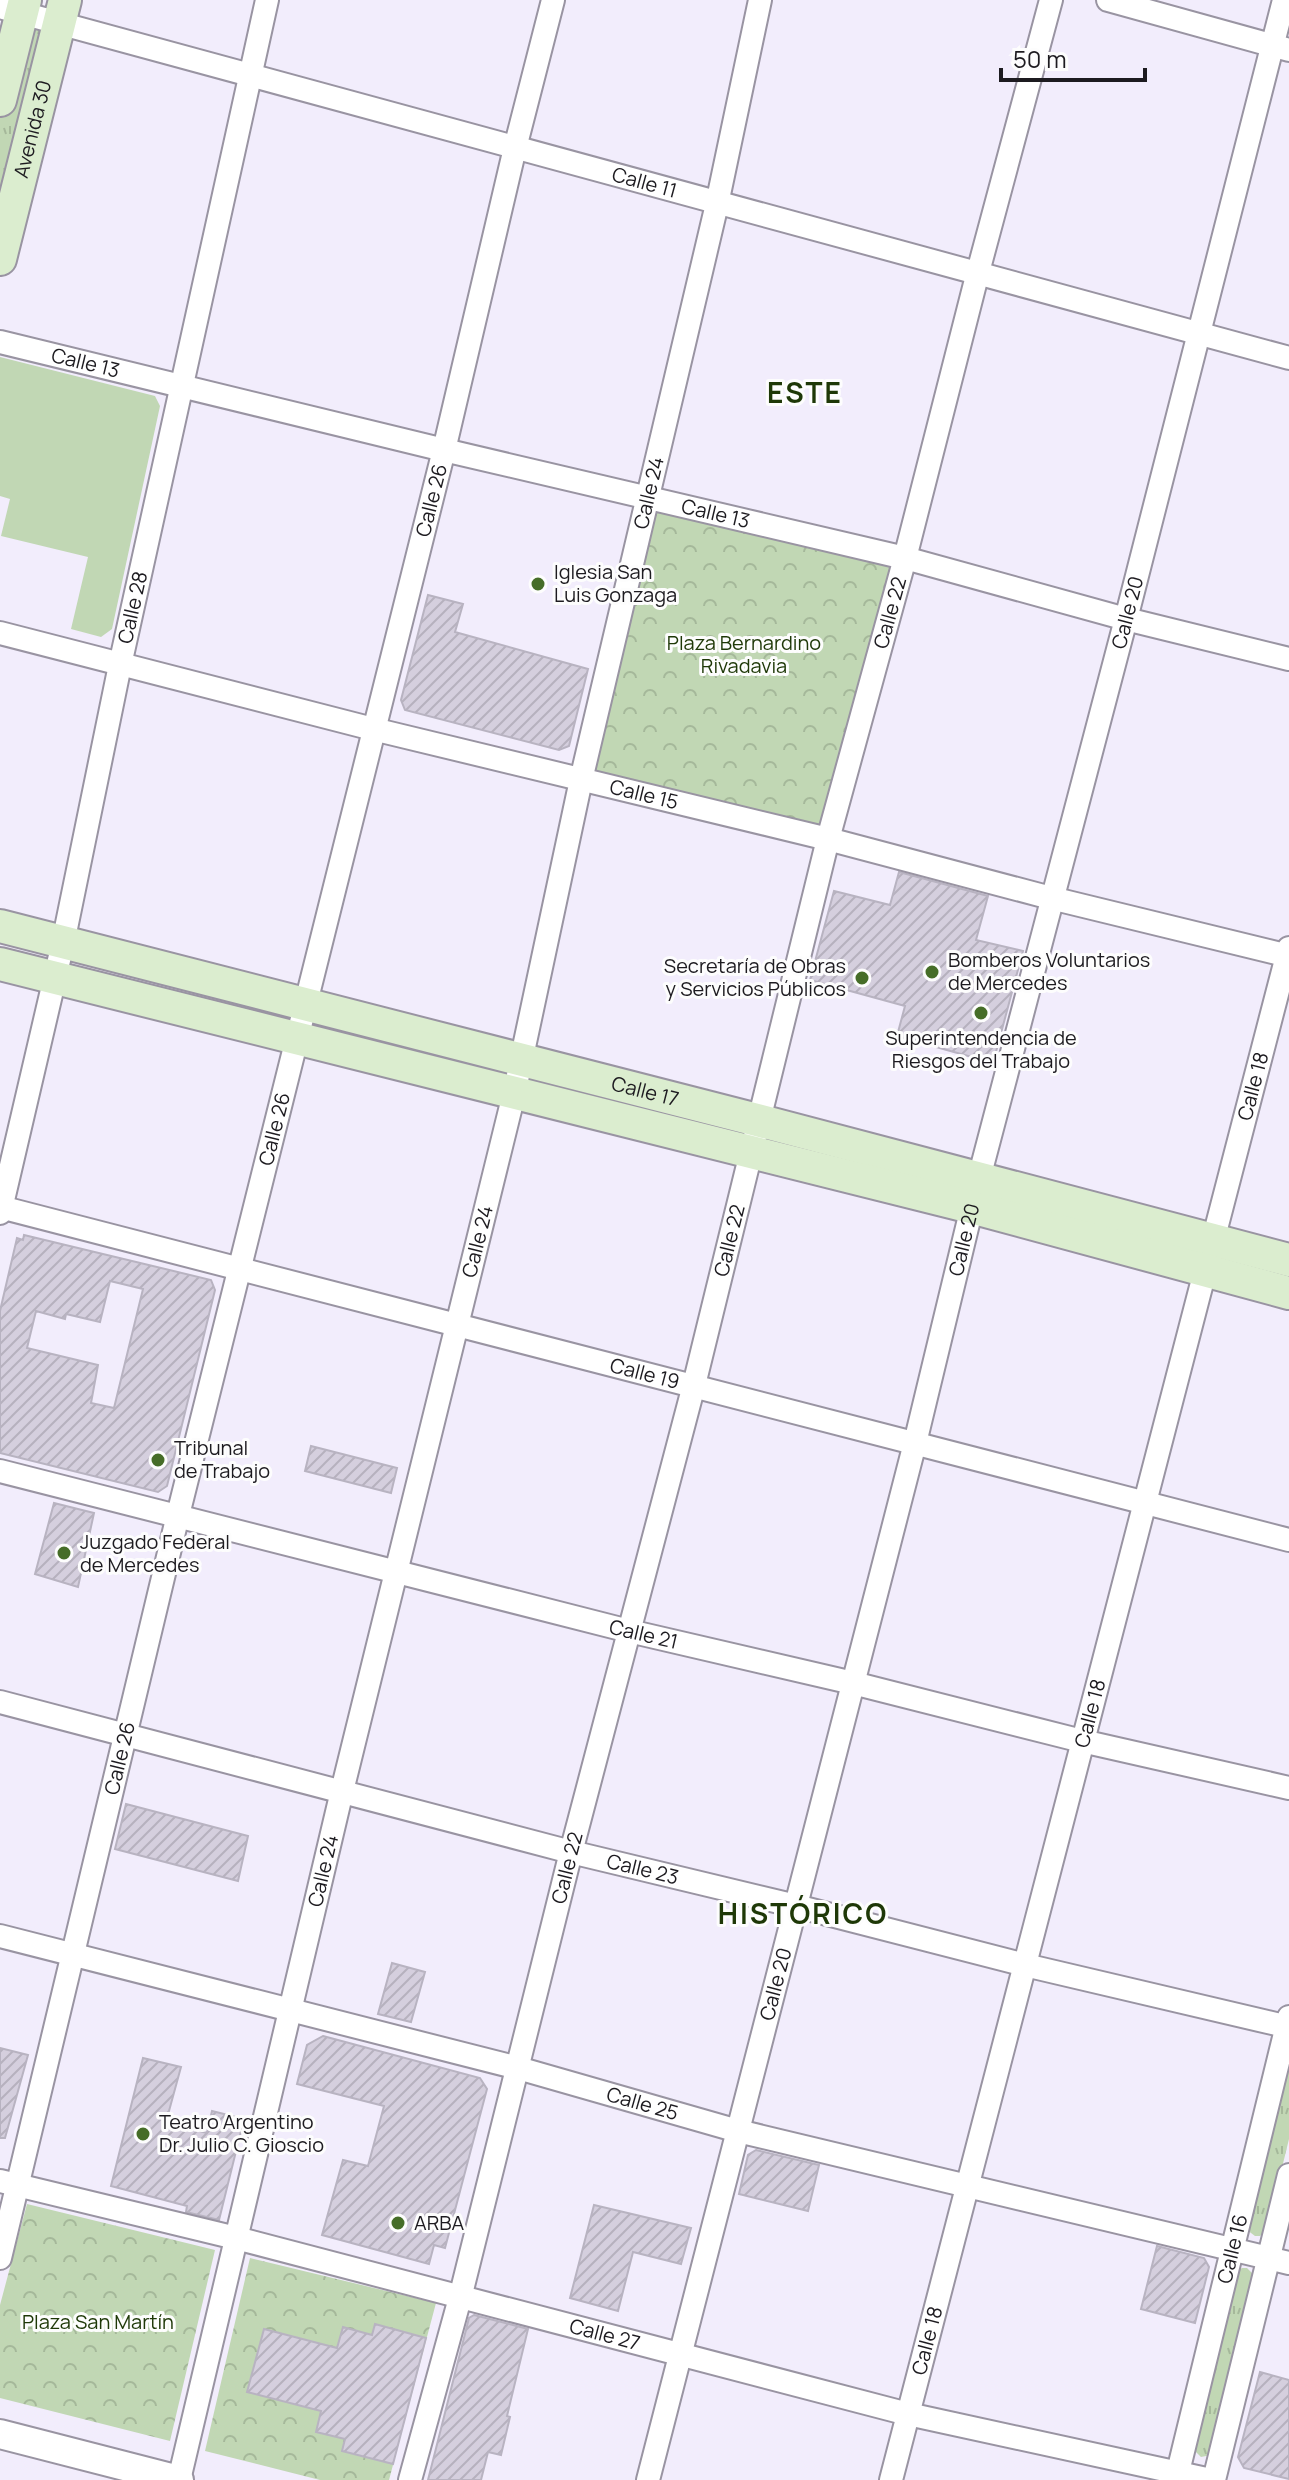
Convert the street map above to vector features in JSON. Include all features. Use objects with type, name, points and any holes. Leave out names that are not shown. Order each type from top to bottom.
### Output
[{"type":"main road","name":"Avenida 30","points":[[0,100],[16,7]]},
{"type":"main road","name":"Avenida 30","points":[[0,259],[62,12]]},
{"type":"main road","name":"Calle 17","points":[[0,926],[757,1120],[1204,1271],[1289,1293]]},
{"type":"main road","name":"Calle 17","points":[[0,964],[749,1153],[1212,1239],[1289,1260]]},
{"type":"street","name":"Calle 28","points":[[0,1209],[63,943],[120,665],[267,0]]},
{"type":"street","name":"Calle 26","points":[[0,2258],[9,2183],[73,1953],[178,1515],[553,0]]},
{"type":"street","name":"Calle 24","points":[[179,2480],[289,2010],[514,1094],[581,780],[717,204],[760,0]]},
{"type":"street","name":"Calle 22","points":[[410,2480],[460,2298],[571,1852],[694,1385],[828,839],[1051,0]]},
{"type":"street","points":[[1108,0],[1281,48]]},
{"type":"street","name":"Calle 20","points":[[648,2480],[915,1443],[1051,898],[1199,334],[1281,48],[1284,0]]},
{"type":"street","name":"Calle 11","points":[[16,7],[62,12],[250,76],[1289,358]]},
{"type":"street","name":"Calle 13","points":[[0,342],[905,558],[1126,619],[1289,659]]},
{"type":"street","name":"Calle 15","points":[[0,633],[373,729],[828,839],[1051,898],[1288,953]]},
{"type":"street","name":"Calle 18","points":[[891,2480],[1288,953]]},
{"type":"street","name":"Calle 19","points":[[0,1209],[456,1323],[1289,1540]]},
{"type":"street","name":"Calle 21","points":[[0,1471],[629,1631],[1289,1788]]},
{"type":"street","name":"Calle 23","points":[[0,1702],[571,1852],[1025,1965],[1288,2023]]},
{"type":"street","name":"Calle 25","points":[[0,1936],[518,2068],[738,2131],[1279,2260]]},
{"type":"street","name":"Calle 16","points":[[1177,2476],[1288,2023]]},
{"type":"street","name":"Calle 16","points":[[1213,2480],[1279,2260],[1289,2175]]},
{"type":"street","name":"Calle 27","points":[[9,2183],[236,2238],[908,2414],[1177,2476],[1213,2480]]},
{"type":"street","points":[[0,2434],[179,2480]]},
{"type":"green space","points":[[22,13],[46,20],[0,204],[0,102]]},
{"type":"green space","points":[[0,357],[155,396],[160,406],[112,629],[101,637],[71,629],[88,557],[1,536],[10,499],[0,496]]},
{"type":"green space","name":"Plaza Bernardino Rivadavia","points":[[648,499],[905,558],[828,839],[581,780]]},
{"type":"green space","points":[[1289,2055],[1289,2139],[1267,2229],[1260,2236],[1255,2236],[1247,2230]]},
{"type":"green space","name":"Plaza San Martín","points":[[27,2204],[215,2250],[170,2441],[0,2398],[0,2305]]},
{"type":"green space","points":[[250,2258],[436,2303],[389,2480],[320,2480],[205,2451]]},
{"type":"green space","points":[[1247,2268],[1254,2275],[1211,2455],[1201,2457],[1194,2450],[1237,2271]]},
{"type":"building","points":[[428,595],[463,604],[455,632],[588,669],[569,746],[559,750],[405,710],[401,700]]},
{"type":"building","name":"Bomberos Voluntarios de Mercedes","points":[[899,872],[988,896],[976,940],[1023,951],[993,1063],[897,1036],[905,1006],[810,980],[834,891],[890,905]]},
{"type":"building","points":[[24,1235],[211,1280],[215,1290],[167,1486],[158,1492],[0,1453],[0,1311],[17,1238],[23,1240]],"holes":[[[110,1281],[143,1289],[114,1408],[91,1403],[98,1365],[27,1348],[36,1311],[65,1319],[66,1314],[100,1322]]]},
{"type":"building","points":[[311,1446],[397,1468],[391,1493],[305,1471]]},
{"type":"building","points":[[54,1503],[94,1513],[78,1587],[35,1574]]},
{"type":"building","points":[[126,1804],[248,1836],[238,1881],[115,1849]]},
{"type":"building","points":[[392,1963],[425,1972],[411,2022],[378,2014]]},
{"type":"building","points":[[323,2036],[480,2078],[487,2089],[445,2248],[434,2245],[429,2264],[322,2235],[343,2160],[368,2166],[384,2106],[297,2084],[307,2045]]},
{"type":"building","points":[[0,2048],[28,2055],[5,2138],[0,2138]]},
{"type":"building","points":[[143,2058],[181,2067],[166,2122],[207,2133],[212,2111],[244,2119],[219,2220],[186,2212],[187,2206],[111,2186]]},
{"type":"building","points":[[756,2150],[819,2165],[808,2211],[739,2194],[748,2155]]},
{"type":"building","points":[[594,2205],[691,2228],[681,2264],[633,2252],[618,2311],[570,2298]]},
{"type":"building","points":[[1157,2246],[1204,2258],[1209,2267],[1195,2323],[1141,2309]]},
{"type":"building","points":[[474,2315],[528,2329],[501,2455],[488,2452],[481,2480],[428,2480],[469,2318]]},
{"type":"building","points":[[375,2324],[426,2338],[393,2464],[342,2451],[345,2439],[316,2432],[321,2411],[247,2392],[264,2329],[337,2348],[343,2327],[372,2335]]},
{"type":"building","points":[[1260,2372],[1289,2380],[1289,2479],[1244,2468],[1238,2457]]},
{"type":"place","name":"Iglesia San Luis Gonzaga","points":[[538,584]]},
{"type":"place","name":"Bomberos Voluntarios de Mercedes","points":[[932,972]]},
{"type":"place","name":"Secretaría de Obras y Servicios Públicos","points":[[862,978]]},
{"type":"place","name":"Superintendencia de Riesgos del Trabajo","points":[[981,1013]]},
{"type":"place","name":"Tribunal de Trabajo","points":[[158,1460]]},
{"type":"place","name":"Juzgado Federal de Mercedes","points":[[64,1553]]},
{"type":"place","name":"Teatro Argentino Dr. Julio C. Gioscio","points":[[143,2134]]},
{"type":"place","name":"ARBA","points":[[398,2223]]},
{"type":"district","name":"ESTE","points":[[805,393]]},
{"type":"district","name":"HISTÓRICO","points":[[803,1914]]}]
